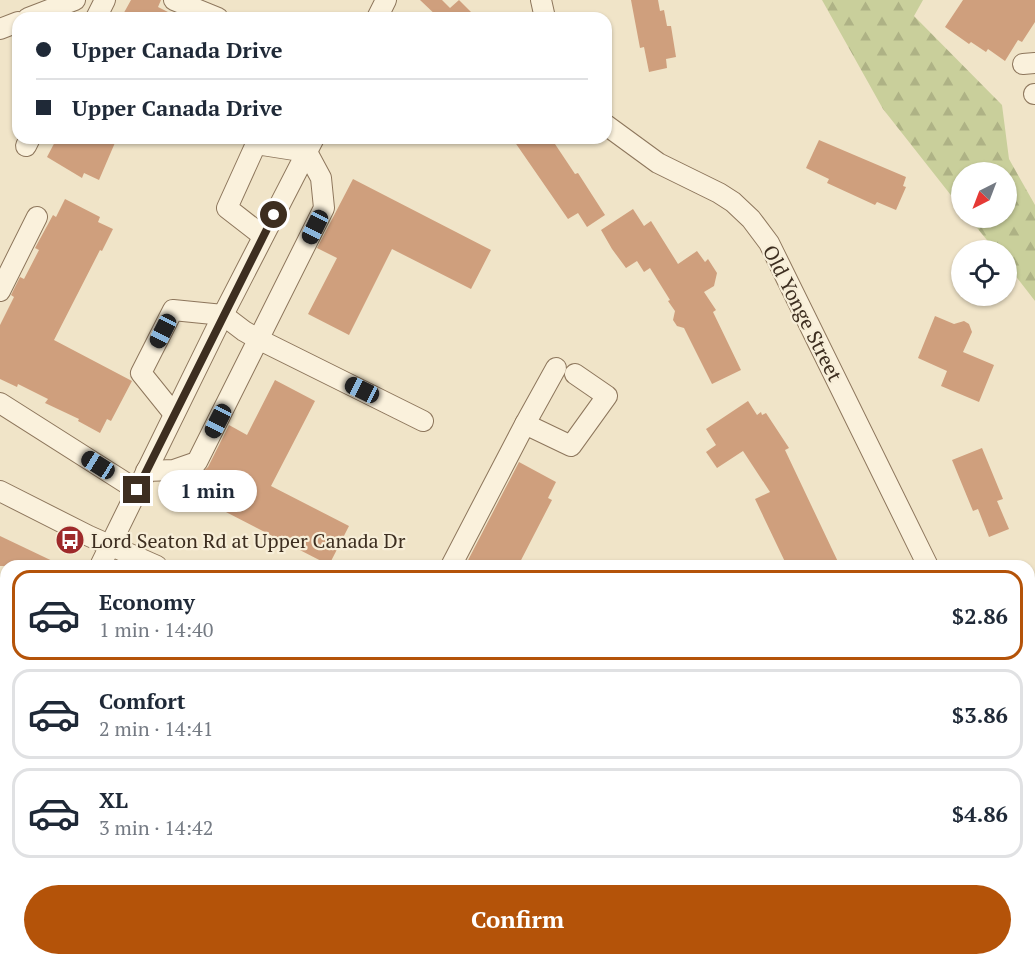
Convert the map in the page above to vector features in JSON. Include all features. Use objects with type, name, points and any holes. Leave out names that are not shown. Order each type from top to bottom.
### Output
[{"type":"street","points":[[44,12],[75,0]]},
{"type":"street","points":[[174,0],[203,12]]},
{"type":"street","name":"Old Yonge Street","points":[[612,129],[658,163],[719,193],[752,219],[789,282],[924,560]]},
{"type":"street","points":[[263,236],[227,208],[256,144],[310,145]]},
{"type":"street","points":[[103,560],[223,315],[310,145]]},
{"type":"street","points":[[146,471],[174,470],[197,462],[324,208],[321,178],[310,145]]},
{"type":"street","points":[[0,291],[37,217]]},
{"type":"street","points":[[174,414],[141,373],[173,310],[223,315],[258,339],[423,421]]},
{"type":"street","points":[[455,560],[525,423],[556,368]]},
{"type":"street","points":[[525,423],[571,446],[607,396],[575,374]]},
{"type":"street","points":[[0,403],[137,490]]},
{"type":"street","points":[[0,491],[144,560]]},
{"type":"green space","points":[[822,0],[923,0],[914,16],[1002,105],[1011,162],[951,162],[951,195],[883,109]]},
{"type":"green space","points":[[1017,173],[1035,205],[1035,301],[1017,278],[1017,240],[987,240],[977,228],[1017,228]]},
{"type":"building","points":[[131,0],[161,0],[158,7],[168,12],[124,12]]},
{"type":"building","points":[[420,0],[442,0],[450,8],[459,0],[471,12],[433,12]]},
{"type":"building","points":[[631,0],[658,0],[660,11],[664,10],[667,26],[671,26],[676,57],[666,59],[667,68],[649,72],[644,47],[640,48]]},
{"type":"building","points":[[963,0],[1035,0],[1035,22],[1022,42],[1018,40],[1005,61],[988,49],[986,52],[971,42],[969,44],[945,27]]},
{"type":"building","points":[[819,140],[906,177],[903,186],[906,187],[896,210],[877,202],[875,205],[827,183],[829,179],[806,168]]},
{"type":"building","points":[[54,144],[114,144],[99,180],[84,173],[82,178],[47,157]]},
{"type":"building","points":[[516,144],[555,144],[575,174],[578,173],[605,215],[587,227],[578,213],[568,219]]},
{"type":"building","points":[[353,179],[491,250],[471,289],[392,249],[349,335],[308,314],[337,258],[317,248]]},
{"type":"building","points":[[65,199],[100,217],[98,222],[113,229],[54,340],[132,381],[111,421],[107,419],[100,433],[78,421],[79,419],[45,403],[48,399],[18,384],[17,387],[0,379],[0,325],[14,297],[11,295],[20,277],[24,279],[39,250],[35,248],[53,215],[56,217]]},
{"type":"building","points":[[633,209],[644,226],[651,221],[678,264],[697,251],[705,262],[708,259],[717,273],[714,286],[704,292],[716,310],[713,312],[741,370],[712,384],[684,328],[677,326],[673,320],[675,311],[650,268],[644,272],[637,261],[626,268],[612,249],[601,230]]},
{"type":"building","points":[[935,316],[954,324],[964,321],[969,324],[972,332],[963,352],[994,365],[979,402],[941,386],[947,371],[918,358]]},
{"type":"building","points":[[275,380],[315,401],[271,486],[349,526],[332,560],[319,560],[191,494],[201,473],[208,467],[229,425],[247,435]]},
{"type":"building","points":[[748,401],[757,415],[761,412],[762,415],[766,413],[789,448],[785,450],[837,560],[784,560],[755,499],[770,492],[743,451],[717,468],[706,452],[716,445],[706,429]]},
{"type":"building","points":[[982,448],[1003,499],[997,501],[1009,529],[989,537],[978,509],[973,511],[952,460]]},
{"type":"building","points":[[519,462],[556,482],[548,498],[552,500],[521,560],[468,560]]},
{"type":"building","points":[[0,536],[50,560],[0,560]]},
{"type":"place","name":"Lord Seaton Rd at Upper Canada Dr","points":[[70,540]]},
{"type":"route","points":[[137,490],[274,215]]}]
